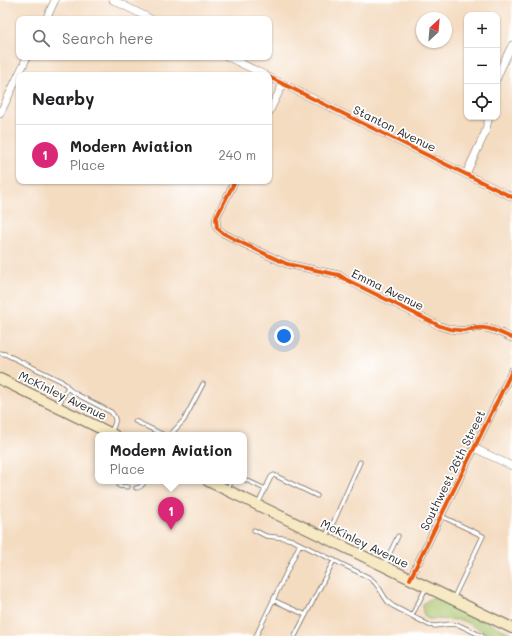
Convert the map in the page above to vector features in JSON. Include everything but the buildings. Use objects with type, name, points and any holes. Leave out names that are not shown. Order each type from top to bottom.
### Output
[{"type":"main road","name":"McKinley Avenue","points":[[0,379],[108,432]]},
{"type":"main road","name":"McKinley Avenue","points":[[214,484],[512,628]]},
{"type":"street","points":[[47,16],[55,0]]},
{"type":"street","points":[[113,0],[145,16]]},
{"type":"street","points":[[500,70],[512,45]]},
{"type":"street","points":[[20,72],[26,60]]},
{"type":"street","points":[[234,60],[259,72]]},
{"type":"street","name":"Stanton Avenue","points":[[272,78],[512,197]]},
{"type":"street","points":[[0,114],[16,80]]},
{"type":"street","points":[[272,106],[283,84]]},
{"type":"street","points":[[466,174],[485,133],[488,120]]},
{"type":"street","name":"Emma Avenue","points":[[233,184],[216,218],[217,228],[223,233],[287,264],[339,275],[447,328],[456,330],[491,329],[512,338]]},
{"type":"street","name":"Southwest 26th Street","points":[[410,579],[512,371]]},
{"type":"street","points":[[474,448],[512,466]]},
{"type":"lane","points":[[0,353],[61,381],[76,394],[111,412],[115,417],[112,432]]},
{"type":"lane","points":[[173,432],[184,420],[202,384]]},
{"type":"lane","points":[[57,407],[68,387]]},
{"type":"lane","points":[[135,421],[158,432]]},
{"type":"lane","points":[[325,538],[360,462]]},
{"type":"lane","points":[[258,505],[271,477],[274,475],[317,496]]},
{"type":"lane","points":[[247,481],[265,490]]},
{"type":"lane","points":[[136,488],[143,484]]},
{"type":"lane","points":[[227,490],[230,484]]},
{"type":"lane","points":[[119,486],[128,487]]},
{"type":"lane","points":[[441,516],[483,536],[452,600]]},
{"type":"lane","points":[[254,530],[266,536],[292,540],[373,580],[389,603],[424,622],[435,626],[450,624],[459,625],[482,636]]},
{"type":"lane","points":[[384,566],[398,536]]},
{"type":"lane","points":[[256,636],[300,544]]},
{"type":"lane","points":[[295,636],[334,560]]},
{"type":"lane","points":[[412,615],[426,587]]},
{"type":"lane","points":[[273,600],[306,615]]},
{"type":"green space","points":[[435,598],[440,599],[512,634],[512,636],[493,636],[461,620],[428,619],[422,609],[424,603]]},
{"type":"cycle path","points":[[272,78],[512,197]]},
{"type":"cycle path","points":[[233,184],[216,218],[217,228],[223,233],[287,264],[339,275],[440,326],[458,330],[480,328],[488,329],[512,338]]},
{"type":"cycle path","points":[[410,579],[512,371]]},
{"type":"place","name":"Modern Aviation","points":[[171,530]]}]
